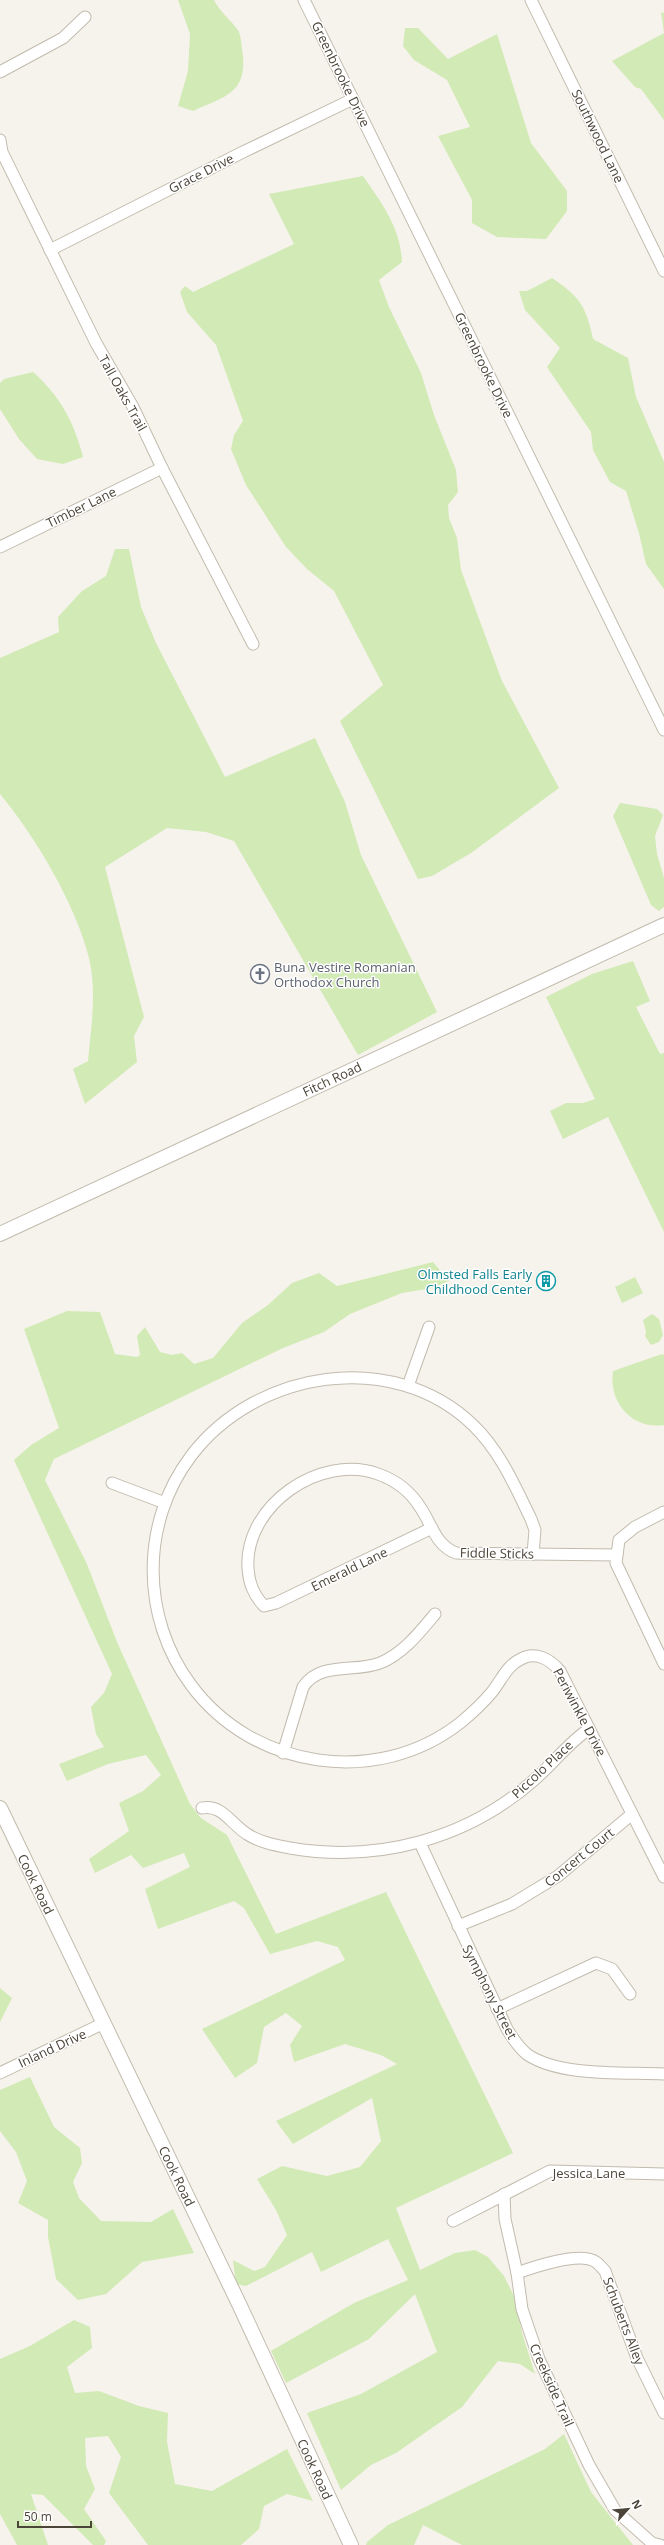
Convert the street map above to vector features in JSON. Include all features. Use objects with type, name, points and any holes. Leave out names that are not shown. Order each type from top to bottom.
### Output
[{"type":"street","name":"Greenbrooke Drive","points":[[304,0],[664,730]]},
{"type":"street","name":"Southwood Lane","points":[[531,0],[664,271]]},
{"type":"street","points":[[0,72],[63,38],[85,18]]},
{"type":"street","name":"Grace Drive","points":[[50,250],[241,153],[354,99]]},
{"type":"street","name":"Tall Oaks Trail","points":[[0,140],[2,152],[96,343],[133,406],[162,468],[253,644]]},
{"type":"street","name":"Timber Lane","points":[[0,547],[162,468]]},
{"type":"street","name":"Fitch Road","points":[[0,1234],[664,925]]},
{"type":"street","points":[[408,1386],[429,1327]]},
{"type":"street","name":"Periwinkle Drive","points":[[534,1554],[535,1530],[532,1519],[502,1460],[487,1440],[453,1408],[430,1395],[408,1386],[375,1378],[338,1377],[298,1385],[274,1394],[245,1409],[216,1430],[191,1456],[165,1503],[155,1544],[153,1579],[158,1618],[171,1652],[190,1685],[216,1713],[255,1740],[283,1753],[308,1759],[347,1762],[380,1759],[409,1751],[436,1739],[457,1725],[486,1699],[513,1664],[530,1656],[549,1660],[557,1667],[590,1729],[664,1877]]},
{"type":"street","name":"Fiddle Sticks","points":[[264,1606],[256,1597],[250,1582],[248,1562],[250,1543],[257,1526],[276,1500],[292,1488],[313,1479],[341,1470],[359,1470],[377,1474],[395,1482],[407,1490],[420,1507],[442,1545],[456,1553],[616,1554]]},
{"type":"street","points":[[112,1483],[165,1503]]},
{"type":"street","points":[[664,1512],[635,1527],[619,1540],[616,1554],[616,1563],[664,1664]]},
{"type":"street","name":"Emerald Lane","points":[[264,1606],[284,1600],[432,1528]]},
{"type":"street","points":[[283,1753],[303,1687],[310,1678],[324,1671],[352,1670],[381,1663],[404,1647],[435,1614]]},
{"type":"street","name":"Piccolo Place","points":[[202,1808],[209,1806],[222,1812],[237,1826],[258,1839],[289,1848],[318,1852],[365,1852],[420,1842],[458,1829],[502,1805],[535,1779],[571,1742],[590,1729]]},
{"type":"street","name":"Cook Road","points":[[0,1808],[242,2312],[351,2545]]},
{"type":"street","name":"Concert Court","points":[[458,1926],[512,1904],[553,1880],[632,1814]]},
{"type":"street","name":"Symphony Street","points":[[420,1842],[506,2029],[519,2047],[537,2059],[550,2065],[581,2070],[664,2074]]},
{"type":"street","points":[[497,2009],[596,1963],[612,1969],[630,1994]]},
{"type":"street","name":"Inland Drive","points":[[0,2073],[104,2023]]},
{"type":"street","name":"Jessica Lane","points":[[453,2221],[550,2171],[664,2174]]},
{"type":"street","name":"Creekside Trail","points":[[504,2194],[505,2219],[517,2273],[522,2308],[539,2359],[589,2466],[615,2510],[654,2544]]},
{"type":"street","name":"Schuberts Alley","points":[[517,2273],[544,2264],[584,2258],[596,2262],[605,2271],[637,2358],[664,2413]]},
{"type":"green space","points":[[178,0],[214,0],[238,31],[241,41],[243,64],[242,75],[238,84],[225,96],[193,111],[178,106],[188,71],[190,34]]},
{"type":"green space","points":[[661,12],[664,13],[664,33]]},
{"type":"green space","points":[[405,28],[418,28],[448,59],[497,34],[531,143],[567,191],[567,211],[546,239],[497,237],[472,223],[472,200],[438,136],[470,127],[447,80],[414,60],[403,46]]},
{"type":"green space","points":[[664,33],[664,120],[641,89],[635,87],[612,61]]},
{"type":"green space","points":[[363,176],[389,217],[398,238],[401,250],[402,262],[379,280],[389,307],[421,373],[434,415],[456,470],[458,492],[448,505],[449,518],[457,538],[461,570],[502,681],[559,788],[471,853],[432,876],[418,879],[340,721],[383,685],[334,591],[307,569],[286,547],[246,485],[231,449],[234,435],[243,421],[216,345],[187,312],[180,292],[185,286],[193,292],[294,244],[269,194]]},
{"type":"green space","points":[[552,278],[569,291],[580,303],[588,318],[593,339],[628,358],[636,397],[664,462],[664,589],[646,564],[639,533],[626,491],[610,482],[593,450],[591,432],[547,367],[560,348],[525,310],[519,291],[527,291]]},
{"type":"green space","points":[[33,372],[51,390],[65,410],[75,432],[83,457],[63,464],[37,459],[19,439],[0,409],[0,383],[4,379]]},
{"type":"green space","points":[[115,549],[129,549],[141,607],[156,643],[225,777],[315,738],[345,802],[361,855],[437,1012],[358,1055],[234,841],[206,832],[167,828],[105,867],[144,1017],[134,1036],[137,1062],[85,1104],[73,1069],[88,1061],[93,997],[93,984],[89,958],[75,916],[53,872],[27,830],[0,794],[0,658],[59,632],[58,617],[82,591],[106,576]]},
{"type":"green space","points":[[620,803],[657,809],[663,815],[655,836],[657,854],[664,878],[664,907],[659,911],[651,905],[613,816]]},
{"type":"green space","points":[[633,961],[650,1001],[636,1007],[660,1054],[664,1053],[664,1232],[608,1117],[563,1139],[550,1111],[566,1103],[583,1103],[595,1099],[546,997],[592,974]]},
{"type":"green space","points":[[433,1262],[449,1281],[433,1288],[402,1293],[350,1314],[324,1332],[283,1348],[54,1459],[45,1480],[87,1564],[117,1642],[190,1804],[201,1818],[227,1835],[276,1934],[386,1892],[513,2153],[396,2208],[420,2270],[455,2253],[475,2250],[488,2257],[504,2276],[515,2298],[522,2333],[535,2374],[520,2364],[498,2361],[462,2407],[396,2453],[371,2465],[341,2490],[307,2413],[361,2394],[437,2352],[415,2294],[369,2339],[286,2383],[271,2351],[354,2303],[408,2280],[388,2239],[321,2272],[312,2252],[246,2286],[236,2284],[233,2260],[254,2271],[265,2267],[287,2235],[276,2210],[257,2179],[282,2166],[327,2176],[360,2167],[381,2141],[372,2098],[293,2144],[276,2121],[397,2064],[381,2055],[345,2044],[294,2062],[290,2045],[302,2026],[286,2013],[264,2027],[257,2063],[235,2078],[202,2029],[345,1960],[338,1947],[317,1941],[270,1954],[244,1908],[234,1901],[158,1929],[145,1889],[190,1867],[184,1853],[143,1868],[131,1855],[95,1873],[89,1859],[129,1831],[119,1803],[143,1791],[161,1775],[146,1755],[108,1764],[67,1781],[59,1764],[104,1747],[96,1734],[91,1707],[104,1693],[112,1674],[14,1460],[31,1445],[59,1428],[24,1329],[67,1311],[100,1312],[115,1354],[137,1357],[140,1355],[137,1336],[145,1327],[160,1352],[172,1355],[182,1353],[194,1364],[213,1358],[242,1323],[268,1305],[292,1283],[319,1273],[337,1286]]},
{"type":"green space","points":[[635,1277],[643,1293],[622,1303],[615,1287]]},
{"type":"green space","points":[[652,1314],[659,1319],[663,1335],[659,1342],[651,1345],[645,1336],[646,1332],[643,1320]]},
{"type":"green space","points":[[662,1354],[664,1355],[664,1425],[642,1423],[632,1418],[625,1412],[619,1403],[614,1393],[612,1382],[613,1371]]},
{"type":"green space","points":[[0,1988],[12,1998],[0,2022]]},
{"type":"green space","points":[[30,2077],[54,2127],[80,2148],[82,2163],[73,2182],[79,2198],[101,2221],[151,2222],[173,2209],[194,2253],[142,2262],[106,2294],[78,2300],[56,2279],[48,2237],[48,2220],[18,2203],[27,2181],[16,2152],[0,2131],[0,2090]]},
{"type":"green space","points":[[74,2320],[90,2327],[92,2348],[67,2367],[75,2393],[99,2391],[139,2406],[168,2413],[167,2442],[175,2484],[212,2491],[287,2449],[313,2501],[287,2494],[264,2506],[259,2529],[241,2545],[148,2545],[109,2493],[121,2457],[108,2436],[85,2438],[86,2466],[95,2489],[84,2509],[106,2541],[104,2545],[93,2545],[43,2495],[31,2494],[48,2545],[17,2545],[0,2514],[0,2359],[30,2346]]},
{"type":"green space","points":[[564,2434],[591,2492],[633,2545],[462,2545],[423,2525],[414,2545],[366,2545],[367,2542],[388,2525],[545,2449]]},
{"type":"place","name":"Buna Vestire Romanian Orthodox Church","points":[[260,974]]},
{"type":"place","name":"Olmsted Falls Early Childhood Center","points":[[546,1281]]}]
